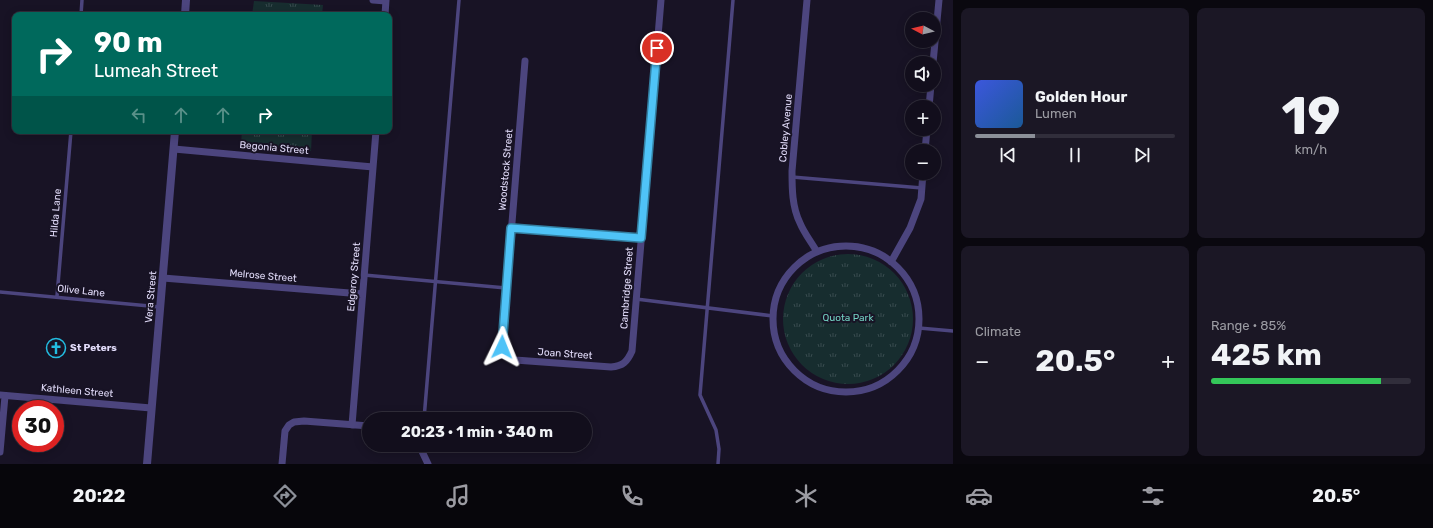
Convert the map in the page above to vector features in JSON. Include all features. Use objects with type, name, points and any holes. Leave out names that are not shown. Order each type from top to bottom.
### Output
[{"type":"street","points":[[185,12],[186,0]]},
{"type":"street","points":[[374,0],[386,0],[385,12]]},
{"type":"street","name":"Cambridge Street","points":[[626,362],[632,351],[661,0]]},
{"type":"street","name":"Cobley Avenue","points":[[807,0],[792,190],[796,212],[800,223],[817,252]]},
{"type":"street","points":[[934,56],[939,0]]},
{"type":"street","name":"Woodstock Street","points":[[504,353],[501,341],[525,61]]},
{"type":"street","name":"Vera Street","points":[[147,464],[175,134]]},
{"type":"street","name":"Edgeroy Street","points":[[352,425],[376,134]]},
{"type":"street","name":"Begonia Street","points":[[174,149],[374,167]]},
{"type":"street","points":[[891,262],[910,228],[921,199],[923,180]]},
{"type":"street","points":[[511,228],[641,238]]},
{"type":"street","points":[[836,247],[856,247],[874,252],[891,262],[908,280],[917,303],[919,328],[912,352],[897,372],[877,386],[853,393],[828,391],[805,380],[788,363],[776,341],[773,316],[777,296],[786,278],[800,263],[817,252],[836,247]]},
{"type":"street","name":"Melrose Street","points":[[162,278],[362,294]]},
{"type":"street","name":"Joan Street","points":[[504,353],[515,360],[611,367],[618,366],[626,362]]},
{"type":"street","points":[[0,452],[2,395]]},
{"type":"street","name":"Kathleen Street","points":[[2,395],[151,408]]},
{"type":"street","points":[[282,464],[285,431],[289,425],[294,422],[304,421],[362,426]]},
{"type":"street","points":[[423,452],[428,464]]},
{"type":"lane","points":[[81,12],[82,0]]},
{"type":"lane","points":[[425,412],[459,0]]},
{"type":"lane","points":[[718,464],[719,449],[716,430],[700,395],[733,0]]},
{"type":"lane","name":"Hilda Lane","points":[[57,296],[71,134]]},
{"type":"lane","points":[[792,177],[922,188]]},
{"type":"lane","points":[[364,275],[506,288]]},
{"type":"lane","name":"Olive Lane","points":[[0,292],[160,306]]},
{"type":"lane","points":[[636,299],[773,316]]},
{"type":"lane","points":[[919,328],[953,330]]},
{"type":"green space","points":[[254,1],[323,5],[322,12],[252,12]]},
{"type":"green space","points":[[242,134],[312,134],[311,151],[241,144]]},
{"type":"green space","name":"Quota Park","points":[[854,254],[873,259],[894,273],[908,294],[912,306],[912,332],[908,344],[894,365],[873,379],[861,383],[842,384],[823,379],[802,365],[788,344],[784,332],[783,313],[788,294],[802,273],[823,259],[835,255]]},
{"type":"place","name":"St Peters","points":[[56,348]]},
{"type":"route","points":[[502,347],[501,341],[511,228],[641,238],[657,48]]}]
